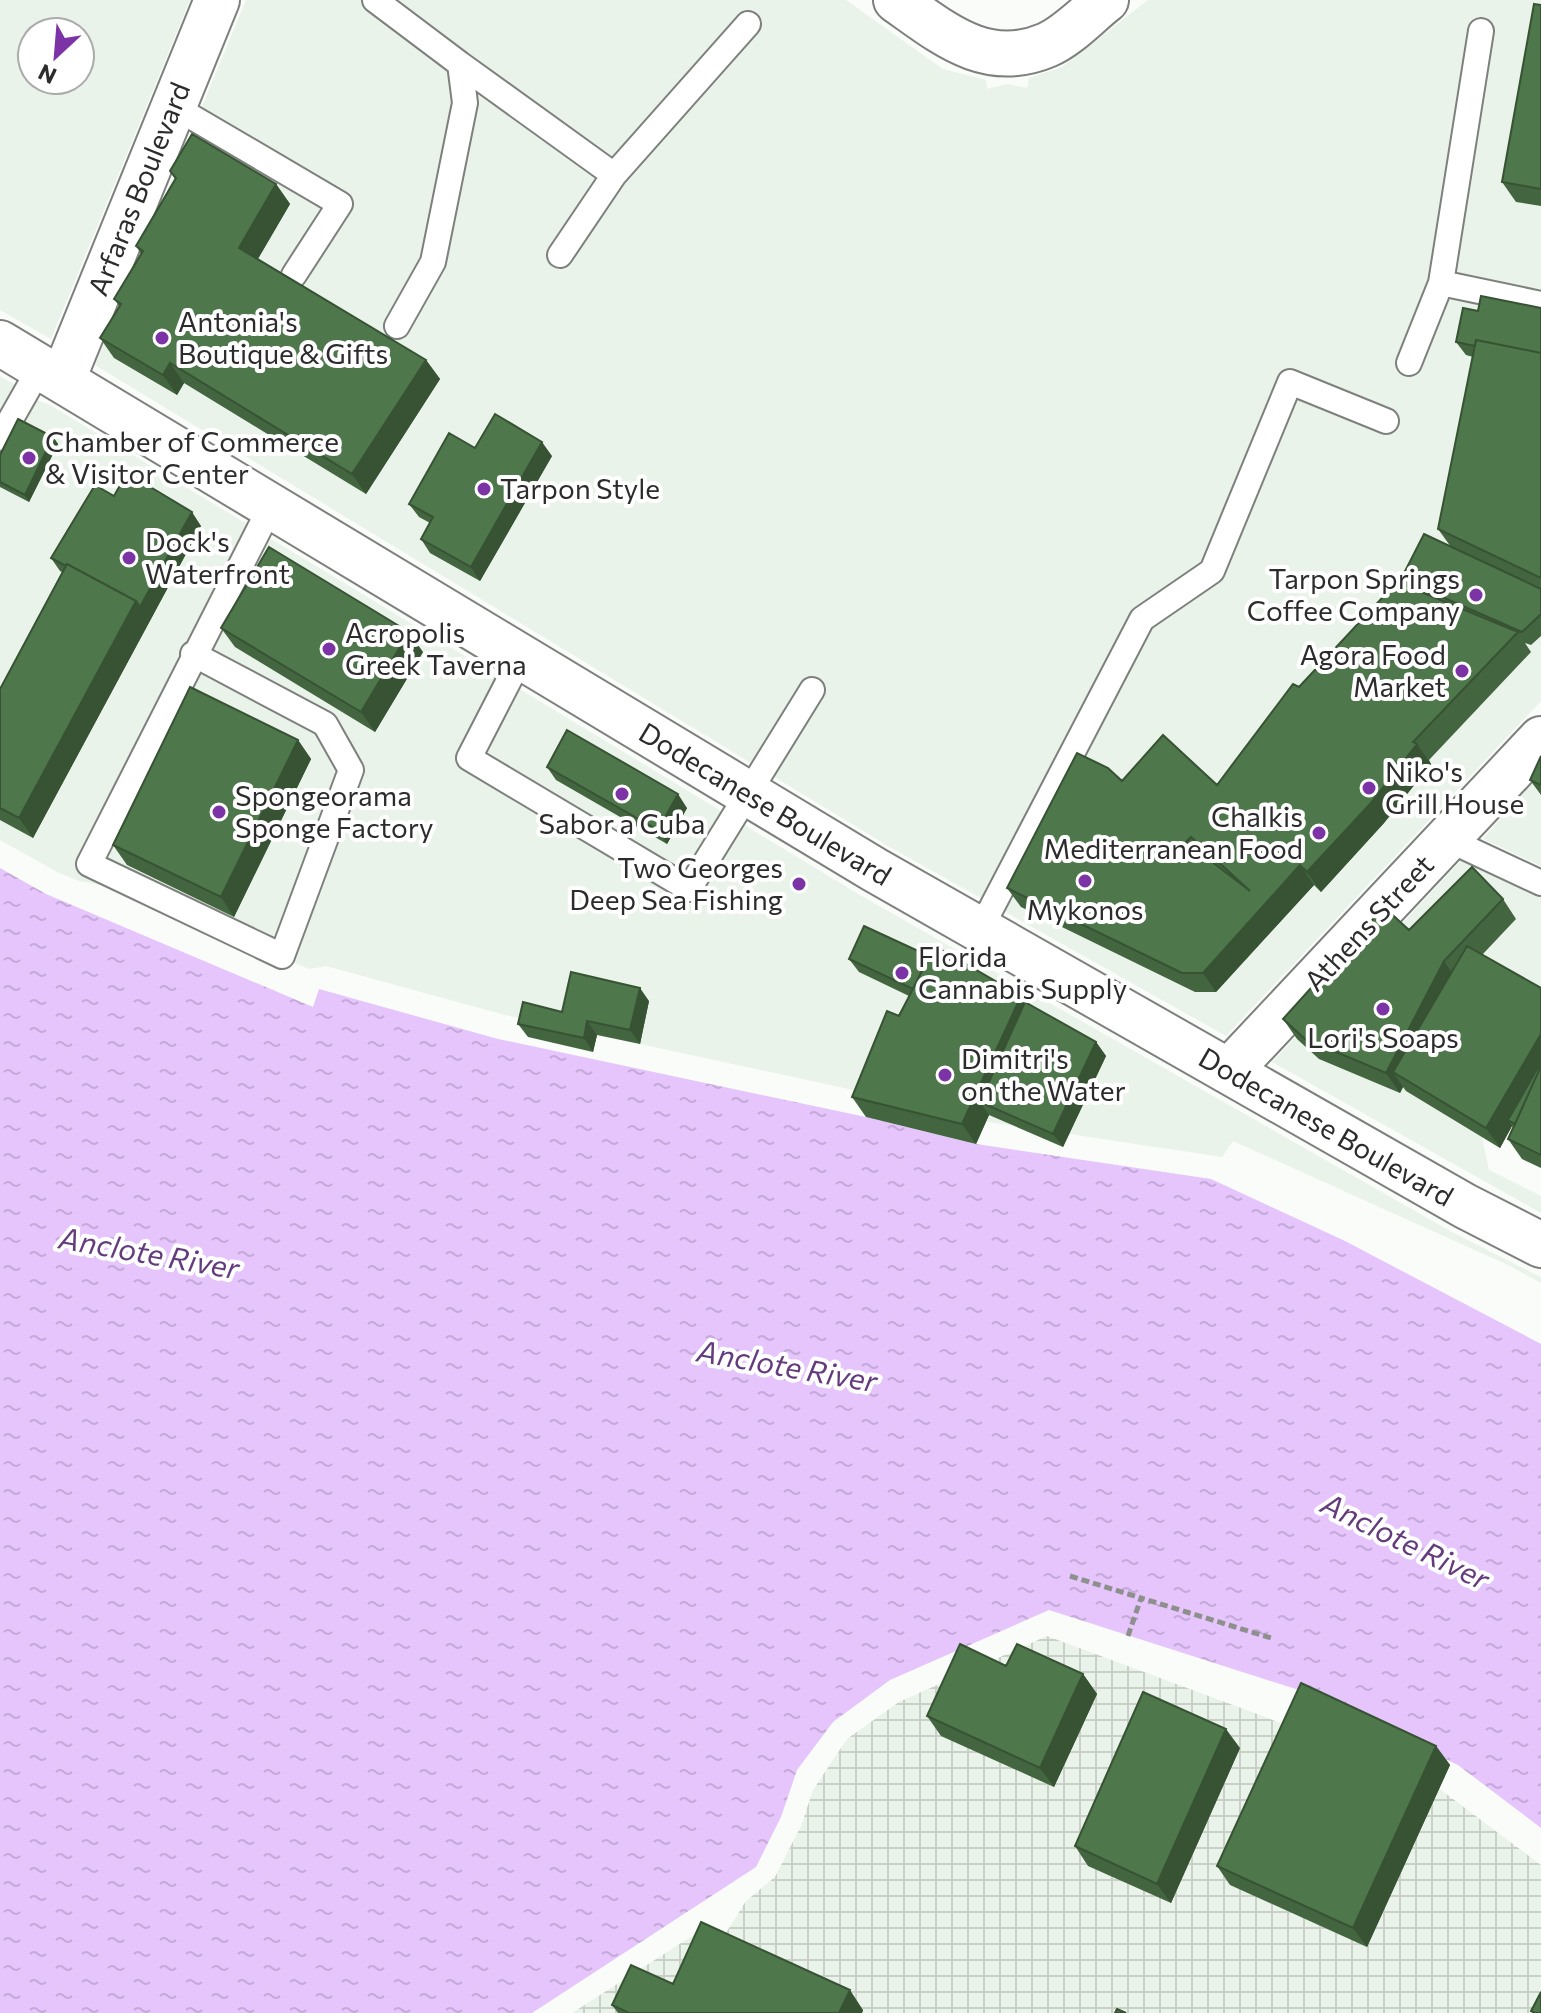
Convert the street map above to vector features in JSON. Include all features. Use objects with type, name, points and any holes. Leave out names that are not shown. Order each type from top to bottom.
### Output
[{"type":"street","name":"Arfaras Boulevard","points":[[52,373],[173,106],[217,0]]},
{"type":"street","points":[[896,0],[959,44],[1009,55],[1049,45],[1106,0]]},
{"type":"street","name":"Dodecanese Boulevard","points":[[0,343],[748,794],[980,930],[1465,1206],[1541,1245]]},
{"type":"street","name":"Athens Street","points":[[1229,1071],[1541,739]]},
{"type":"lane","points":[[375,0],[614,175]]},
{"type":"lane","points":[[560,255],[614,175],[748,24]]},
{"type":"lane","points":[[1409,363],[1441,283],[1481,31]]},
{"type":"lane","points":[[397,326],[433,262],[465,103],[460,64]]},
{"type":"lane","points":[[173,106],[340,204],[294,275]]},
{"type":"lane","points":[[1441,283],[1541,304]]},
{"type":"lane","points":[[0,438],[52,373]]},
{"type":"lane","points":[[980,930],[1142,619],[1212,571],[1290,382],[1386,421]]},
{"type":"lane","points":[[193,654],[325,724],[351,770],[282,956],[89,864],[193,654],[271,506]]},
{"type":"lane","points":[[521,657],[469,758],[689,889],[812,690]]},
{"type":"lane","points":[[1447,839],[1541,883]]},
{"type":"path","points":[[1070,1576],[1271,1638]]},
{"type":"path","points":[[1128,1636],[1141,1598]]},
{"type":"shaded area","points":[[0,0],[190,0],[51,339],[0,310]]},
{"type":"shaded area","points":[[246,0],[846,0],[943,69],[986,80],[987,89],[1007,84],[1027,88],[1029,78],[1062,67],[1148,0],[1541,0],[1541,701],[1226,1036],[888,846],[95,365]]},
{"type":"shaded area","points":[[0,376],[29,393],[29,397],[50,405],[860,895],[1452,1232],[1541,1277],[1541,1283],[1508,1265],[1233,1141],[1222,1157],[982,1121],[872,1094],[505,1015],[326,966],[309,969],[117,888],[79,881],[57,872],[0,840]]},
{"type":"shaded area","points":[[1541,770],[1541,866],[1483,839]]},
{"type":"shaded area","points":[[1470,851],[1541,893],[1541,1033],[1482,1137],[1489,1170],[1541,1196],[1541,1213],[1272,1062]]},
{"type":"shaded area","points":[[1047,1636],[1421,1775],[1541,1865],[1541,2013],[572,2013],[706,1927],[724,1936],[746,1901],[775,1877],[801,1826],[813,1790],[847,1739],[899,1702]]},
{"type":"water","name":"Anclote River","points":[[0,868],[46,894],[313,1007],[319,989],[498,1039],[866,1117],[976,1144],[1211,1179],[1345,1241],[1541,1344],[1541,1828],[1458,1765],[1302,1691],[1049,1610],[890,1680],[833,1722],[797,1770],[781,1817],[756,1867],[532,2013],[0,2013]]},
{"type":"building","points":[[1534,4],[1541,5],[1541,189],[1502,182]]},
{"type":"building","points":[[192,134],[276,184],[239,248],[426,360],[352,474],[170,363],[163,375],[100,338],[121,304],[114,299],[143,251],[136,246],[176,178],[170,171]]},
{"type":"building","points":[[1481,296],[1541,308],[1541,353],[1476,340],[1475,346],[1456,342],[1463,308],[1478,311]]},
{"type":"building","points":[[1476,340],[1541,353],[1541,578],[1438,529]]},
{"type":"building","name":"Tarpon Style","points":[[495,414],[542,442],[471,567],[421,539],[433,517],[409,504],[449,433],[475,448]]},
{"type":"building","name":"Chamber of Commerce & Visitor Center","points":[[18,419],[53,437],[25,495],[0,482],[0,455]]},
{"type":"building","points":[[127,473],[192,512],[140,607],[136,601],[51,558],[95,485],[114,496]]},
{"type":"building","name":"Tarpon Springs Coffee Company","points":[[1424,534],[1541,589],[1541,614],[1522,632],[1401,579]]},
{"type":"building","name":"Acropolis Greek Taverna","points":[[269,547],[409,632],[361,712],[221,628]]},
{"type":"building","points":[[67,564],[136,601],[19,818],[0,808],[0,689]]},
{"type":"building","points":[[1397,582],[1518,632],[1413,742],[1417,744],[1370,804],[1307,872],[1300,865],[1203,973],[1182,973],[1007,888],[1077,753],[1108,768],[1122,781],[1163,735],[1217,785],[1293,684],[1299,687]],"holes":[[[1191,837],[1250,891],[1186,842]]]},
{"type":"building","name":"Spongeorama Sponge Factory","points":[[190,687],[298,740],[221,897],[113,845]]},
{"type":"building","name":"Sabor a Cuba","points":[[567,730],[678,794],[658,830],[547,767]]},
{"type":"building","points":[[1541,756],[1541,785],[1530,780]]},
{"type":"building","name":"Lori's Soaps","points":[[1472,867],[1503,899],[1444,961],[1386,1073],[1305,1039],[1283,1019],[1384,907],[1409,930]]},
{"type":"building","points":[[864,926],[929,956],[913,989],[849,959]]},
{"type":"building","name":"Dimitri's on the Water","points":[[935,946],[1021,996],[962,1124],[852,1097],[887,1011],[899,1016]]},
{"type":"building","points":[[1467,946],[1541,988],[1541,1034],[1486,1128],[1393,1072]]},
{"type":"building","points":[[571,972],[640,988],[630,1030],[587,1021],[584,1038],[518,1024],[523,1002],[562,1012]]},
{"type":"building","points":[[1025,1002],[1096,1042],[1053,1134],[980,1102]]},
{"type":"building","points":[[1541,1062],[1541,1066],[1515,1124],[1508,1120]]},
{"type":"building","points":[[1541,1066],[1541,1155],[1508,1139]]},
{"type":"building","points":[[960,1644],[1006,1666],[1017,1644],[1083,1674],[1040,1768],[927,1716]]},
{"type":"building","points":[[1301,1683],[1436,1746],[1353,1928],[1217,1866]]},
{"type":"building","points":[[1143,1692],[1226,1729],[1157,1884],[1075,1846]]},
{"type":"building","points":[[701,1922],[850,1990],[839,2013],[629,2013],[612,2005],[631,1965],[673,1984]]},
{"type":"building","points":[[1541,1992],[1541,2013],[1535,2013],[1531,2011]]},
{"type":"place","name":"Antonia's Boutique & Gifts","points":[[162,338]]},
{"type":"place","name":"Chamber of Commerce & Visitor Center","points":[[29,458]]},
{"type":"place","name":"Tarpon Style","points":[[484,489]]},
{"type":"place","name":"Dock's Waterfront","points":[[129,558]]},
{"type":"place","name":"Tarpon Springs Coffee Company","points":[[1476,595]]},
{"type":"place","name":"Acropolis Greek Taverna","points":[[329,649]]},
{"type":"place","name":"Agora Food Market","points":[[1462,671]]},
{"type":"place","name":"Niko's Grill House","points":[[1369,788]]},
{"type":"place","name":"Sabor a Cuba","points":[[622,794]]},
{"type":"place","name":"Spongeorama Sponge Factory","points":[[219,812]]},
{"type":"place","name":"Chalkis Mediterranean Food","points":[[1319,833]]},
{"type":"place","name":"Mykonos","points":[[1085,881]]},
{"type":"place","name":"Two Georges Deep Sea Fishing","points":[[799,884]]},
{"type":"place","name":"Florida Cannabis Supply","points":[[902,973]]},
{"type":"place","name":"Lori's Soaps","points":[[1383,1009]]},
{"type":"place","name":"Dimitri's on the Water","points":[[945,1075]]}]
